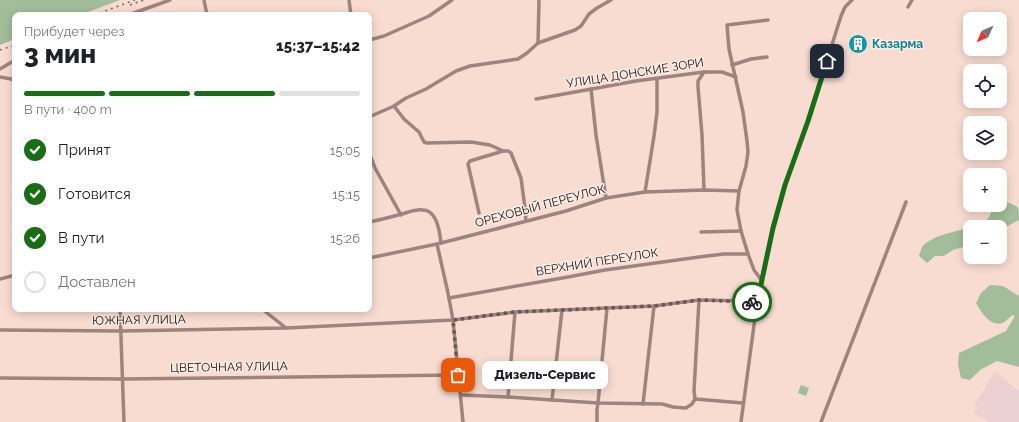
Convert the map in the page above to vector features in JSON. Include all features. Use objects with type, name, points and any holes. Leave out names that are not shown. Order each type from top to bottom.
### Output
[{"type":"street","points":[[136,12],[170,0]]},
{"type":"street","points":[[204,0],[206,12]]},
{"type":"street","points":[[349,0],[351,12]]},
{"type":"street","points":[[372,39],[384,36],[429,16],[452,0]]},
{"type":"street","points":[[538,43],[539,0]]},
{"type":"street","points":[[372,116],[426,89],[456,71],[470,66],[518,59],[538,43],[575,30],[581,26],[589,14],[611,0]]},
{"type":"street","points":[[741,422],[757,303],[773,228],[785,185],[808,121],[841,16],[845,7],[852,0]]},
{"type":"street","points":[[908,7],[912,0]]},
{"type":"street","points":[[762,281],[754,270],[748,254],[741,231],[737,210],[739,191],[748,152],[743,112],[729,49],[727,25],[768,20]]},
{"type":"street","points":[[732,65],[751,59],[767,57]]},
{"type":"street","points":[[0,69],[12,62]]},
{"type":"street","points":[[704,72],[698,81],[698,87],[702,135],[704,190]]},
{"type":"street","name":"УЛИЦА ДОНСКИЕ ЗОРИ","points":[[536,99],[636,81],[704,72],[722,72],[736,77]]},
{"type":"street","points":[[0,76],[12,80]]},
{"type":"street","points":[[645,192],[657,112],[657,79]]},
{"type":"street","points":[[591,89],[596,135],[606,198]]},
{"type":"street","points":[[394,106],[419,132],[424,142],[471,142],[490,145],[511,153],[521,178],[526,221]]},
{"type":"street","points":[[479,213],[468,164],[470,161],[503,151]]},
{"type":"street","points":[[372,160],[401,215]]},
{"type":"street","name":"ОРЕХОВЫЙ ПЕРЕУЛОК","points":[[372,257],[439,243],[566,211],[606,198],[645,192],[704,190],[739,191]]},
{"type":"street","points":[[821,422],[906,202]]},
{"type":"street","points":[[372,221],[425,209],[437,221],[440,232],[439,243],[453,320],[463,422]]},
{"type":"street","points":[[701,232],[741,231]]},
{"type":"street","name":"ВЕРХНИЙ ПЕРЕУЛОК","points":[[449,298],[605,270],[699,256],[748,254]]},
{"type":"street","points":[[461,395],[598,403],[662,404],[686,408],[692,404],[695,399],[694,391],[699,300]]},
{"type":"street","name":"ЮЖНАЯ УЛИЦА","points":[[0,330],[120,331],[286,328],[453,320],[515,312],[654,306],[699,300],[746,301],[757,303]]},
{"type":"street","points":[[643,404],[654,306]]},
{"type":"street","points":[[597,422],[607,308]]},
{"type":"street","points":[[552,400],[562,310]]},
{"type":"street","points":[[120,312],[124,422]]},
{"type":"street","points":[[266,312],[286,328]]},
{"type":"street","points":[[508,397],[515,312]]},
{"type":"street","name":"ЦВЕТОЧНАЯ УЛИЦА","points":[[0,378],[123,379],[458,375]]},
{"type":"street","points":[[695,399],[743,403]]},
{"type":"shaded area","points":[[995,371],[1019,391],[1019,422],[990,422],[975,414],[975,404]]},
{"type":"green space","points":[[0,0],[120,0],[88,12],[12,12],[12,40],[0,45]]},
{"type":"green space","points":[[1007,202],[1017,207],[1019,212],[1019,220],[1007,226],[1007,220],[986,220],[991,212],[1007,212]]},
{"type":"green space","points":[[963,229],[963,247],[953,250],[944,256],[935,256],[927,263],[919,256],[922,247],[927,242]]},
{"type":"green space","points":[[990,285],[1003,286],[1019,296],[1019,367],[997,361],[980,370],[970,380],[961,378],[958,364],[959,353],[1006,331],[1015,316],[1013,315],[1003,323],[998,324],[986,318],[976,303],[981,293]]},
{"type":"green space","points":[[801,385],[809,388],[806,396],[798,393]]},
{"type":"railway","points":[[102,12],[135,0]]},
{"type":"railway","points":[[130,5],[144,0]]},
{"type":"railway","points":[[0,50],[12,46]]},
{"type":"way so far","points":[[458,375],[453,320],[515,312],[654,306],[699,300],[752,302]]},
{"type":"place","name":"Казарма","points":[[858,44]]},
{"type":"place","name":"Дизель-Сервис","points":[[458,375]]},
{"type":"route","points":[[752,302],[757,303],[773,228],[785,185],[808,121],[827,61]]}]
